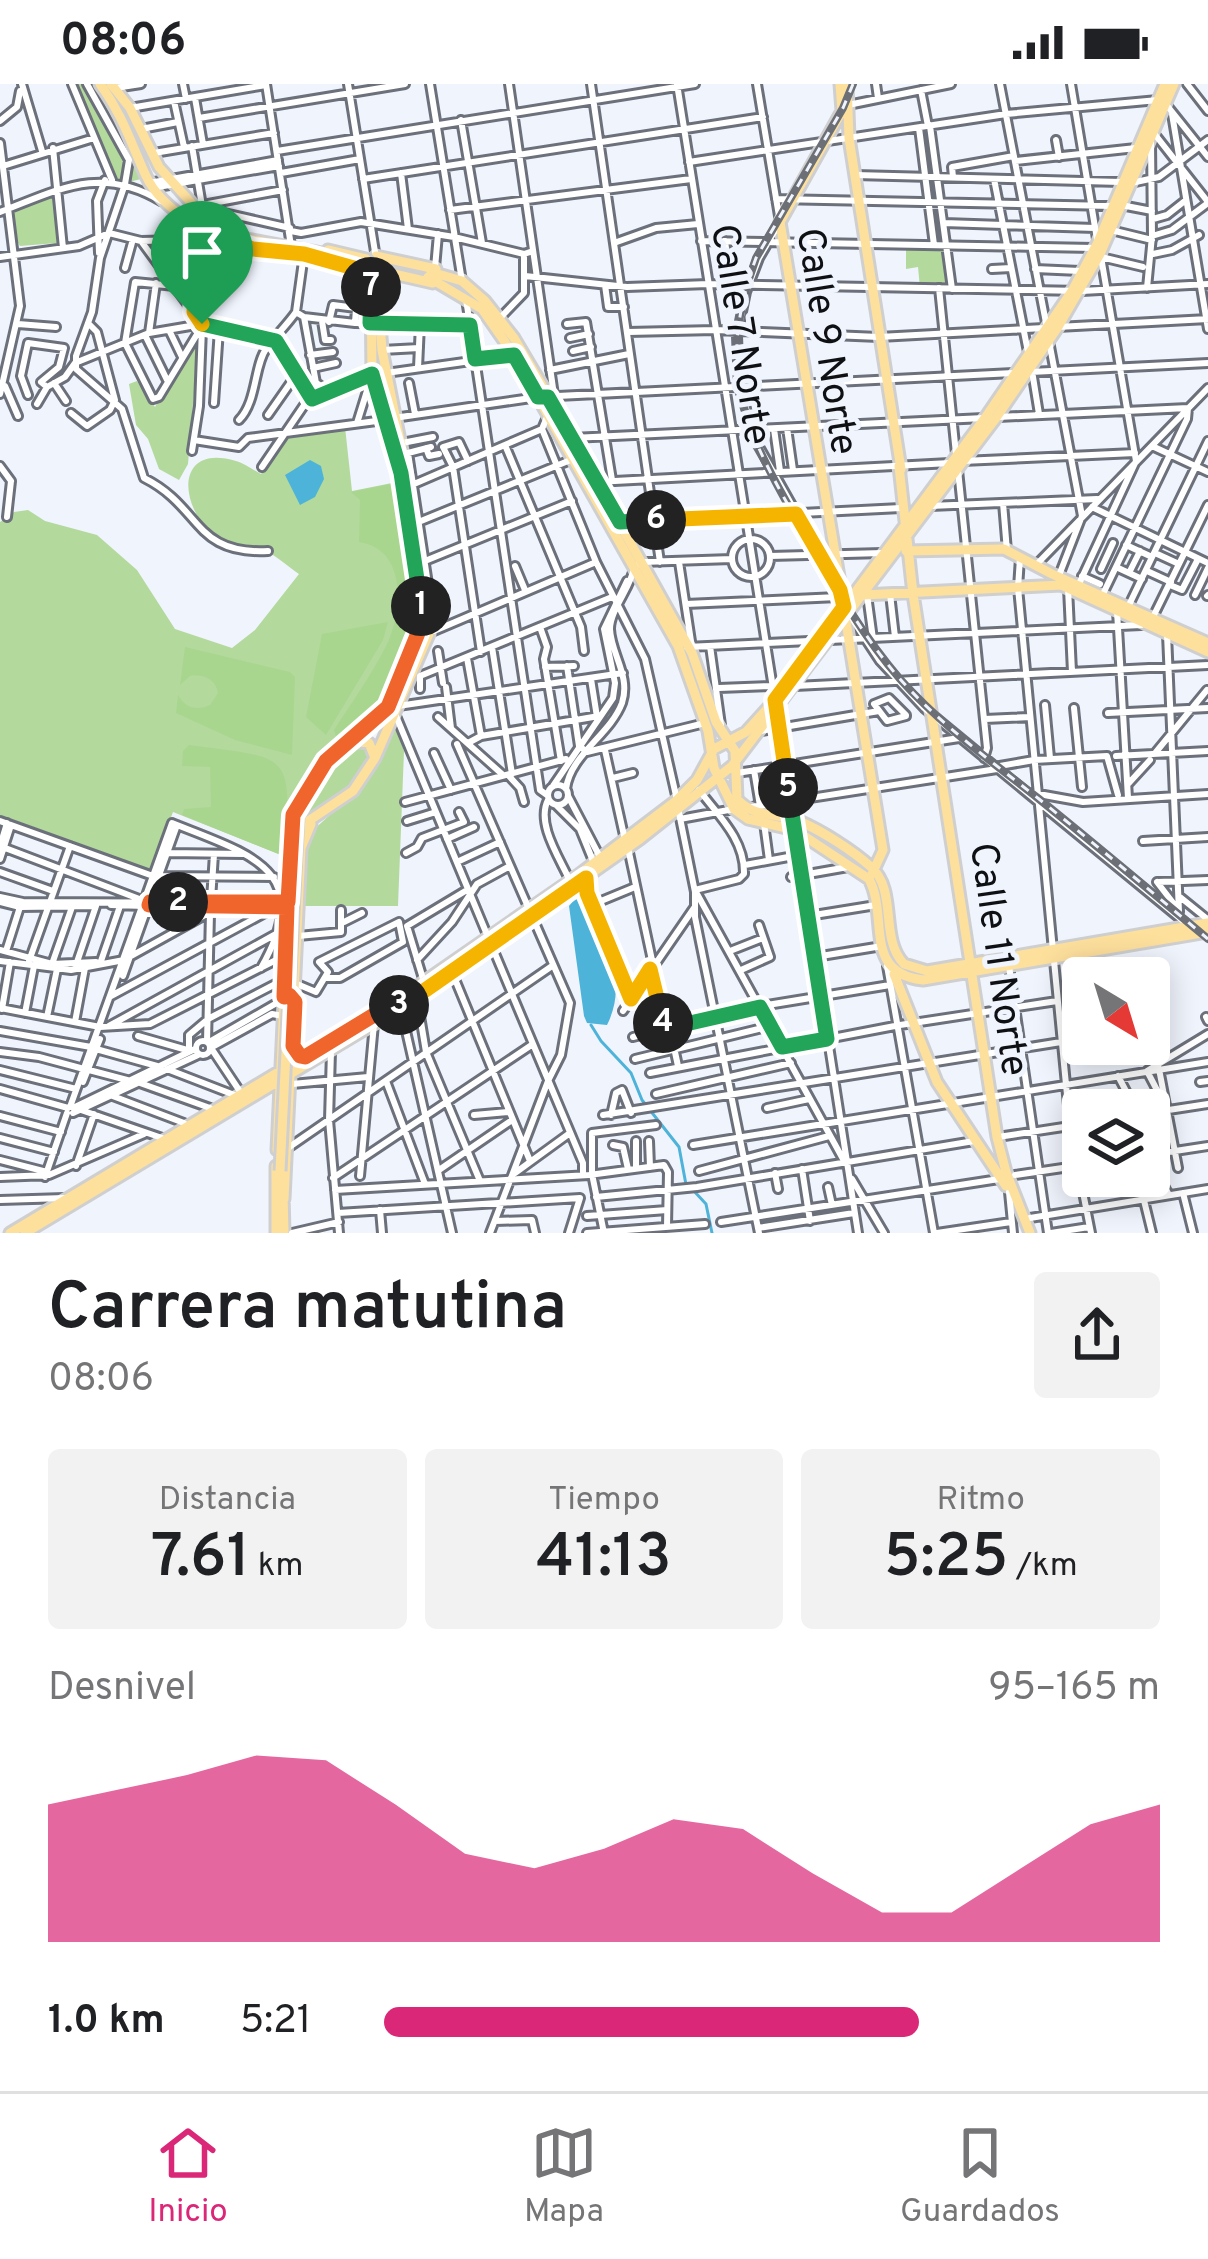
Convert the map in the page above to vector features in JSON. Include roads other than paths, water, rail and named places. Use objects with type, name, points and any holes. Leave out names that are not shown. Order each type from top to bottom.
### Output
[{"type":"main road","points":[[100,84],[125,120],[141,186],[169,207],[200,211],[247,239],[291,246],[369,273],[374,324],[387,372],[389,419],[420,596],[420,625],[388,707],[326,761],[293,815],[281,1199]]},
{"type":"main road","name":"Calle 11 Norte","points":[[843,84],[983,1055],[997,1137],[1018,1208]]},
{"type":"main road","points":[[865,595],[906,523],[1025,372],[1077,291],[1152,135],[1170,84]]},
{"type":"main road","points":[[113,86],[170,182],[225,239],[253,249],[304,251],[432,272],[462,281],[500,318],[549,403],[573,459],[686,647],[737,760],[736,796],[746,808],[794,824],[872,875],[882,886],[892,947],[900,961],[919,970],[1009,966],[1052,954]]},
{"type":"main road","points":[[780,222],[847,105]]},
{"type":"main road","points":[[1127,183],[1138,148],[1165,105]]},
{"type":"main road","points":[[1077,291],[1084,271],[1111,230],[1117,206]]},
{"type":"main road","name":"Calle 9 Norte","points":[[780,222],[883,850],[872,875]]},
{"type":"main road","points":[[304,251],[332,258]]},
{"type":"main road","points":[[375,265],[382,272],[417,278],[465,296]]},
{"type":"main road","points":[[305,1057],[289,1043],[283,1016],[298,936],[290,905],[303,837],[323,812],[357,787],[375,758],[432,626],[407,458],[372,374],[375,265]]},
{"type":"main road","points":[[432,272],[493,322],[572,438],[620,522],[648,591],[686,647],[710,754],[704,783]]},
{"type":"main road","points":[[1025,372],[1029,357],[1052,332]]},
{"type":"main road","points":[[906,523],[927,506],[956,461]]},
{"type":"main road","points":[[25,1233],[374,1024],[424,982],[586,878],[678,809],[737,760],[753,730],[825,641],[843,602],[888,552],[1007,551],[1208,647]]},
{"type":"main road","points":[[843,602],[865,595],[1065,582],[1102,591],[1125,608]]},
{"type":"main road","points":[[629,586],[637,584],[648,591]]},
{"type":"main road","points":[[704,783],[705,724]]},
{"type":"main road","points":[[719,728],[753,730]]},
{"type":"main road","points":[[704,783],[710,754],[753,730]]},
{"type":"main road","points":[[349,742],[366,740],[375,758]]},
{"type":"main road","points":[[737,773],[745,744]]},
{"type":"main road","points":[[704,783],[737,773]]},
{"type":"main road","points":[[704,783],[724,790],[734,809],[764,824],[794,824],[851,866],[872,875]]},
{"type":"main road","points":[[284,1233],[282,1171],[301,819],[308,789]]},
{"type":"main road","points":[[301,819],[323,812]]},
{"type":"main road","points":[[530,912],[626,845]]},
{"type":"main road","points":[[872,875],[881,946],[930,1064],[949,1103],[1010,1192],[1028,1233]]},
{"type":"main road","points":[[890,965],[906,977],[923,980],[971,967],[1199,927]]},
{"type":"main road","points":[[10,1233],[238,1093],[288,1074],[305,1057],[416,996],[489,940]]},
{"type":"main road","points":[[279,1102],[288,1074]]},
{"type":"main road","points":[[264,1089],[276,1091],[284,1116],[288,1148],[281,1199]]},
{"type":"street","points":[[0,121],[19,104],[21,84]]},
{"type":"street","points":[[21,84],[42,151]]},
{"type":"street","points":[[72,84],[109,180],[97,201],[100,258]]},
{"type":"street","points":[[86,84],[128,153],[141,186]]},
{"type":"street","points":[[113,86],[141,84]]},
{"type":"street","points":[[183,84],[199,118],[203,144]]},
{"type":"street","points":[[199,118],[349,88],[405,84]]},
{"type":"street","points":[[430,84],[462,281]]},
{"type":"street","points":[[509,84],[529,253],[537,277],[550,370],[542,429],[596,562],[645,659],[695,891],[719,1039],[759,1230],[854,1213]]},
{"type":"street","points":[[591,84],[660,562]]},
{"type":"street","points":[[279,163],[356,137],[695,84]]},
{"type":"street","name":"Calle 9 Norte","points":[[758,84],[780,222]]},
{"type":"street","points":[[875,84],[878,98]]},
{"type":"street","points":[[894,84],[896,95]]},
{"type":"street","points":[[847,105],[951,84]]},
{"type":"street","points":[[1000,84],[1039,290],[1052,332],[1054,370],[1082,516],[1065,582],[1072,672]]},
{"type":"street","points":[[1065,582],[1087,565],[1088,553],[1135,457],[1071,84]]},
{"type":"street","points":[[1188,84],[1208,110]]},
{"type":"street","points":[[130,108],[266,85],[291,246]]},
{"type":"street","name":"Calle 7 Norte","points":[[676,85],[856,1233]]},
{"type":"street","points":[[349,88],[375,265]]},
{"type":"street","points":[[916,88],[938,177],[952,289]]},
{"type":"street","points":[[174,100],[197,177],[200,211]]},
{"type":"street","points":[[19,104],[29,106]]},
{"type":"street","points":[[689,163],[1006,114],[1074,106],[1165,105]]},
{"type":"street","points":[[1165,105],[1208,157]]},
{"type":"street","points":[[1165,105],[1196,238],[1208,329]]},
{"type":"street","points":[[363,179],[763,117]]},
{"type":"street","points":[[461,120],[482,243]]},
{"type":"street","points":[[140,129],[178,122]]},
{"type":"street","points":[[926,127],[934,245]]},
{"type":"street","points":[[151,153],[274,133]]},
{"type":"street","points":[[1111,230],[1152,238],[1189,221],[1208,203],[1152,135]]},
{"type":"street","points":[[1147,288],[1152,135]]},
{"type":"street","points":[[1,167],[94,138]]},
{"type":"street","points":[[1056,140],[1058,157]]},
{"type":"street","points":[[855,175],[1152,181],[1208,140]]},
{"type":"street","points":[[0,143],[4,211],[20,306],[4,370],[5,385],[19,416]]},
{"type":"street","points":[[53,148],[62,248]]},
{"type":"street","points":[[953,178],[952,167],[1138,148]]},
{"type":"street","points":[[4,211],[109,180],[141,186],[279,163],[360,159]]},
{"type":"street","points":[[401,173],[408,229]]},
{"type":"street","points":[[450,210],[692,178]]},
{"type":"street","points":[[994,179],[1029,357]]},
{"type":"street","points":[[115,400],[80,374],[75,363],[109,233],[141,186]]},
{"type":"street","points":[[179,262],[179,240],[200,211],[284,190]]},
{"type":"street","points":[[776,199],[1117,206],[1152,215],[1167,215],[1186,200]]},
{"type":"street","points":[[200,211],[301,233],[370,224],[529,253]]},
{"type":"street","points":[[780,222],[748,285],[738,331],[739,387],[748,430],[776,472],[843,602],[896,680],[934,716],[1199,927]]},
{"type":"street","points":[[944,223],[1095,228]]},
{"type":"street","points":[[614,242],[656,228],[699,224]]},
{"type":"street","points":[[79,246],[109,233],[137,240],[225,239]]},
{"type":"street","points":[[432,272],[438,234]]},
{"type":"street","points":[[1196,238],[1208,247]]},
{"type":"street","points":[[1151,254],[1196,238]]},
{"type":"street","points":[[125,268],[137,240]]},
{"type":"street","points":[[137,240],[202,325],[200,406],[192,451]]},
{"type":"street","points":[[194,312],[199,240]]},
{"type":"street","points":[[701,241],[1098,250],[1143,267]]},
{"type":"street","points":[[724,242],[731,284]]},
{"type":"street","points":[[0,257],[13,252],[98,247]]},
{"type":"street","points":[[304,251],[300,315],[322,392]]},
{"type":"street","points":[[500,318],[524,293],[529,253]]},
{"type":"street","points":[[992,269],[1011,268]]},
{"type":"street","points":[[1035,269],[1084,271]]},
{"type":"street","points":[[1202,283],[1208,273]]},
{"type":"street","points":[[524,276],[605,286],[1077,291],[1202,283]]},
{"type":"street","points":[[175,286],[136,280],[125,343],[155,400],[202,325]]},
{"type":"street","points":[[156,283],[147,334],[168,382]]},
{"type":"street","points":[[605,286],[608,308],[624,307]]},
{"type":"street","points":[[939,288],[980,676],[984,758]]},
{"type":"street","points":[[465,296],[541,792],[580,829],[598,861]]},
{"type":"street","points":[[331,340],[325,340],[326,321],[333,304],[356,308],[355,323]]},
{"type":"street","points":[[300,315],[355,323],[470,325]]},
{"type":"street","points":[[239,420],[247,411],[264,352],[300,315]]},
{"type":"street","points":[[628,332],[715,330],[879,337],[1023,329],[1052,332],[1207,319]]},
{"type":"street","points":[[568,323],[585,320],[589,334],[612,480]]},
{"type":"street","points":[[88,323],[96,329],[115,400],[144,478],[169,490],[210,538],[232,550],[268,551]]},
{"type":"street","points":[[18,324],[56,327]]},
{"type":"street","points":[[418,368],[419,324]]},
{"type":"street","points":[[37,404],[75,363],[147,334],[202,325],[276,341],[308,394],[316,399],[322,392],[372,374],[514,355]]},
{"type":"street","points":[[214,403],[219,327]]},
{"type":"street","points":[[169,330],[182,357]]},
{"type":"street","points":[[570,338],[589,334]]},
{"type":"street","points":[[28,395],[21,379],[28,344],[61,345],[59,367],[41,382],[51,385],[66,401]]},
{"type":"street","points":[[0,349],[10,346]]},
{"type":"street","points":[[573,351],[591,347]]},
{"type":"street","points":[[382,350],[418,349]]},
{"type":"street","points":[[310,356],[334,352]]},
{"type":"street","points":[[550,370],[630,353]]},
{"type":"street","points":[[313,368],[335,364]]},
{"type":"street","points":[[194,440],[239,447],[248,438],[482,404],[549,403],[599,394],[1208,364]]},
{"type":"street","points":[[1025,372],[1039,414]]},
{"type":"street","points":[[357,424],[372,374]]},
{"type":"street","points":[[268,416],[283,383],[296,375]]},
{"type":"street","points":[[262,467],[286,433],[309,385],[316,383]]},
{"type":"street","points":[[409,383],[415,414]]},
{"type":"street","points":[[0,394],[5,385]]},
{"type":"street","points":[[596,482],[956,461],[1135,457],[1144,454],[1208,388]]},
{"type":"street","points":[[397,392],[411,394]]},
{"type":"street","points":[[71,413],[87,426],[110,410],[115,400]]},
{"type":"street","points":[[1197,400],[1208,405]]},
{"type":"street","points":[[572,438],[1188,408]]},
{"type":"street","points":[[1102,591],[1171,454],[1188,408]]},
{"type":"street","points":[[787,428],[793,470]]},
{"type":"street","points":[[414,484],[542,429]]},
{"type":"street","points":[[774,429],[776,472]]},
{"type":"street","points":[[407,458],[434,436]]},
{"type":"street","points":[[1118,795],[1123,712],[1118,626],[1208,441]]},
{"type":"street","points":[[468,461],[460,443],[443,447],[453,467],[481,652]]},
{"type":"street","points":[[505,445],[583,632],[584,651]]},
{"type":"street","points":[[1152,446],[1208,472]]},
{"type":"street","points":[[407,458],[429,448],[429,456],[439,454]]},
{"type":"street","points":[[1035,566],[1135,457]]},
{"type":"street","points":[[407,458],[432,626],[596,562]]},
{"type":"street","points":[[419,522],[573,459]]},
{"type":"street","points":[[0,466],[11,481],[7,517]]},
{"type":"street","points":[[0,483],[11,481]]},
{"type":"street","points":[[927,506],[1100,499]]},
{"type":"street","points":[[425,561],[572,501]]},
{"type":"street","points":[[1003,503],[1007,551]]},
{"type":"street","points":[[678,561],[686,604],[686,647],[1118,626],[1150,621],[1208,505]]},
{"type":"street","points":[[1092,507],[1208,566],[1195,595]]},
{"type":"street","points":[[620,522],[826,512],[906,523]]},
{"type":"street","points":[[748,539],[763,543],[770,556],[767,569],[754,577],[738,573],[732,559],[735,548],[748,539]]},
{"type":"street","points":[[1095,541],[1179,564]]},
{"type":"street","points":[[1101,569],[1113,543]]},
{"type":"street","points":[[1130,574],[1140,551]]},
{"type":"street","points":[[770,556],[888,552]]},
{"type":"street","points":[[1020,558],[1018,588],[1066,1089]]},
{"type":"street","points":[[1159,577],[1166,558]]},
{"type":"street","points":[[570,880],[543,810],[565,760],[614,694],[604,629],[616,603],[636,567],[732,559]]},
{"type":"street","points":[[1087,565],[1159,577],[1182,590],[1198,559]]},
{"type":"street","points":[[515,566],[526,592]]},
{"type":"street","points":[[556,806],[563,804],[570,773],[621,706],[623,674],[610,628],[616,603],[636,567]]},
{"type":"street","points":[[890,594],[896,638]]},
{"type":"street","points":[[865,595],[869,639]]},
{"type":"street","points":[[686,604],[843,602]]},
{"type":"street","points":[[421,695],[418,679],[575,613],[616,603]]},
{"type":"street","points":[[540,627],[548,647],[545,668],[565,760]]},
{"type":"street","points":[[1166,627],[1179,912]]},
{"type":"street","points":[[710,646],[719,728]]},
{"type":"street","points":[[492,647],[508,775]]},
{"type":"street","points":[[438,651],[452,728],[571,1009],[561,1055],[490,1233]]},
{"type":"street","points":[[466,658],[481,736]]},
{"type":"street","points":[[717,688],[1208,665]]},
{"type":"street","points":[[545,668],[571,666],[579,746],[587,752],[705,724]]},
{"type":"street","points":[[604,1232],[588,1174],[396,710],[421,695],[448,699],[623,674]]},
{"type":"street","points":[[591,678],[600,716]]},
{"type":"street","points":[[1128,784],[1207,690]]},
{"type":"street","points":[[753,730],[860,717],[889,698],[906,715],[888,721],[876,707]]},
{"type":"street","points":[[1046,704],[1050,758]]},
{"type":"street","points":[[1075,708],[1082,787]]},
{"type":"street","points":[[1108,713],[1208,708]]},
{"type":"street","points":[[461,743],[600,716]]},
{"type":"street","points":[[984,719],[1030,717]]},
{"type":"street","points":[[438,718],[452,728]]},
{"type":"street","points":[[737,773],[960,738]]},
{"type":"street","points":[[461,743],[508,775],[520,788],[524,802]]},
{"type":"street","points":[[605,750],[678,1066]]},
{"type":"street","points":[[746,808],[1050,758],[1208,751]]},
{"type":"street","points":[[434,752],[451,790]]},
{"type":"street","points":[[1117,757],[1128,784],[1128,798]]},
{"type":"street","points":[[405,802],[565,760]]},
{"type":"street","points":[[609,764],[620,760]]},
{"type":"street","points":[[754,770],[760,806]]},
{"type":"street","points":[[612,779],[633,772]]},
{"type":"street","points":[[695,891],[743,878],[745,865],[739,841],[716,812],[704,783]]},
{"type":"street","points":[[553,786],[567,793],[598,861]]},
{"type":"street","points":[[1036,797],[1083,802],[1208,794]]},
{"type":"street","points":[[678,809],[734,809]]},
{"type":"street","points":[[407,821],[436,812]]},
{"type":"street","points":[[446,834],[464,822],[458,812]]},
{"type":"street","points":[[406,853],[422,838],[490,820]]},
{"type":"street","points":[[0,859],[6,823],[156,876],[274,877]]},
{"type":"street","points":[[174,824],[261,861],[290,905]]},
{"type":"street","points":[[156,876],[174,824]]},
{"type":"street","points":[[48,1174],[174,824]]},
{"type":"street","points":[[764,824],[770,860]]},
{"type":"street","points":[[717,832],[728,828]]},
{"type":"street","points":[[1143,841],[1208,837]]},
{"type":"street","points":[[457,862],[500,842]]},
{"type":"street","points":[[25,1013],[31,963],[70,846]]},
{"type":"street","points":[[1,847],[147,904]]},
{"type":"street","points":[[167,853],[248,854]]},
{"type":"street","points":[[214,854],[208,1019],[211,1046],[238,1093]]},
{"type":"street","points":[[745,865],[799,855]]},
{"type":"street","points":[[417,960],[452,922],[469,892],[483,878],[510,866]]},
{"type":"street","points":[[791,877],[851,866]]},
{"type":"street","points":[[0,872],[53,891]]},
{"type":"street","points":[[586,878],[587,893],[631,999]]},
{"type":"street","points":[[1199,927],[1179,912],[1157,882],[1208,880]]},
{"type":"street","points":[[601,901],[635,887]]},
{"type":"street","points":[[695,891],[846,1161]]},
{"type":"street","points":[[424,982],[409,924],[469,892]]},
{"type":"street","points":[[1180,897],[1208,944]]},
{"type":"street","points":[[4,903],[290,905]]},
{"type":"street","points":[[4,903],[20,907],[147,904]]},
{"type":"street","points":[[808,916],[876,904]]},
{"type":"street","points":[[262,968],[290,905]]},
{"type":"street","points":[[113,996],[290,905]]},
{"type":"street","points":[[623,1011],[696,905]]},
{"type":"street","points":[[74,1022],[96,906]]},
{"type":"street","points":[[101,961],[120,906]]},
{"type":"street","points":[[20,907],[3,950],[31,963]]},
{"type":"street","points":[[47,1017],[54,967],[72,907]]},
{"type":"street","points":[[0,961],[81,967],[128,956],[213,907]]},
{"type":"street","points":[[298,936],[341,932],[341,910]]},
{"type":"street","points":[[342,922],[362,913]]},
{"type":"street","points":[[195,1052],[189,1035],[208,1019],[290,990],[316,992],[327,971],[319,962],[399,922],[404,942],[340,978],[326,978]]},
{"type":"street","points":[[741,970],[770,956],[759,925]]},
{"type":"street","points":[[103,1027],[279,932]]},
{"type":"street","points":[[730,951],[763,938]]},
{"type":"street","points":[[815,957],[881,946]]},
{"type":"street","points":[[10,962],[1,1008],[103,1027],[158,1023],[286,955]]},
{"type":"street","points":[[81,967],[128,956]]},
{"type":"street","points":[[288,1148],[553,965]]},
{"type":"street","points":[[890,965],[936,1233],[1011,1222]]},
{"type":"street","points":[[1009,966],[1050,1233],[1090,1230],[1083,1197]]},
{"type":"street","points":[[452,972],[530,1161]]},
{"type":"street","points":[[633,1037],[760,1007],[890,985]]},
{"type":"street","points":[[211,1046],[290,990]]},
{"type":"street","points":[[416,996],[426,1052],[480,1181]]},
{"type":"street","points":[[650,1073],[899,1025],[1057,1001]]},
{"type":"street","points":[[399,1004],[452,1233]]},
{"type":"street","points":[[48,1174],[71,1110],[272,1014],[283,1016]]},
{"type":"street","points":[[360,1176],[374,1024]]},
{"type":"street","points":[[635,1059],[771,1026]]},
{"type":"street","points":[[0,1031],[94,1048],[238,1093]]},
{"type":"street","points":[[1147,1071],[1208,1034]]},
{"type":"street","points":[[138,1036],[223,1064]]},
{"type":"street","points":[[625,1128],[628,1113],[622,1090],[616,1093],[607,1115],[628,1113],[645,1111],[1061,1042]]},
{"type":"street","points":[[334,1178],[533,1044]]},
{"type":"street","points":[[331,1049],[328,1120],[339,1233]]},
{"type":"street","points":[[98,1095],[0,1070],[2,1052],[138,1082],[210,1108]]},
{"type":"street","points":[[48,1082],[53,1060]]},
{"type":"street","points":[[693,1145],[1208,1062]]},
{"type":"street","points":[[656,1094],[790,1063]]},
{"type":"street","points":[[71,1110],[138,1082],[161,1067]]},
{"type":"street","points":[[1160,1069],[1163,1089]]},
{"type":"street","points":[[1147,1071],[1156,1089]]},
{"type":"street","points":[[288,1074],[328,1081],[368,1077]]},
{"type":"street","points":[[1118,1076],[1125,1089]]},
{"type":"street","points":[[386,1081],[425,1184]]},
{"type":"street","points":[[0,1091],[94,1114],[162,1138]]},
{"type":"street","points":[[110,1095],[184,1123]]},
{"type":"street","points":[[767,1108],[809,1099]]},
{"type":"street","points":[[1170,1109],[1208,1104]]},
{"type":"street","points":[[76,1166],[94,1114]]},
{"type":"street","points":[[474,1115],[510,1116]]},
{"type":"street","points":[[0,1116],[61,1132]]},
{"type":"street","points":[[439,1170],[510,1116]]},
{"type":"street","points":[[588,1174],[594,1131],[656,1125]]},
{"type":"street","points":[[997,1137],[1062,1127]]},
{"type":"street","points":[[1170,1130],[1178,1168]]},
{"type":"street","points":[[512,1177],[570,1133]]},
{"type":"street","points":[[0,1177],[48,1174],[76,1166],[144,1134]]},
{"type":"street","points":[[699,1171],[829,1136]]},
{"type":"street","points":[[0,1138],[54,1152]]},
{"type":"street","points":[[632,1168],[636,1141]]},
{"type":"street","points":[[649,1141],[650,1167]]},
{"type":"street","points":[[596,1197],[697,1187],[974,1141]]},
{"type":"street","points":[[614,1145],[623,1147],[632,1168]]},
{"type":"street","points":[[1170,1151],[1208,1145]]},
{"type":"street","points":[[0,1160],[48,1174]]},
{"type":"street","points":[[335,1190],[660,1166],[668,1168],[672,1189],[667,1227]]},
{"type":"street","points":[[1015,1175],[1062,1168]]},
{"type":"street","points":[[802,1169],[810,1221]]},
{"type":"street","points":[[775,1173],[778,1189]]},
{"type":"street","points":[[850,1174],[884,1233]]},
{"type":"street","points":[[721,1222],[999,1178]]},
{"type":"street","points":[[828,1187],[832,1205]]},
{"type":"street","points":[[1170,1195],[1208,1189]]},
{"type":"street","points":[[1010,1192],[1013,1233]]},
{"type":"street","points":[[1183,1193],[1193,1233],[1208,1231]]},
{"type":"street","points":[[1030,1218],[1156,1197]]},
{"type":"street","points":[[0,1200],[68,1198]]},
{"type":"street","points":[[284,1233],[380,1210],[580,1198],[569,1233]]},
{"type":"street","points":[[1144,1199],[1152,1233]]},
{"type":"street","points":[[380,1210],[382,1233]]},
{"type":"street","points":[[586,1216],[668,1210]]},
{"type":"street","points":[[960,1218],[962,1228]]},
{"type":"street","points":[[495,1221],[533,1221],[535,1233]]},
{"type":"street","points":[[587,1233],[704,1225]]},
{"type":"water","points":[[310,460],[321,466],[324,479],[315,497],[300,505],[285,475]]},
{"type":"water","points":[[575,899],[588,904],[615,978],[607,1025],[587,1023],[584,1016],[569,906]]},
{"type":"waterway","points":[[591,1025],[631,1073],[642,1100],[679,1147],[687,1190],[706,1204],[712,1233]]},
{"type":"tunnel","points":[[348,265],[428,277]]},
{"type":"railway","points":[[853,84],[756,258],[744,298],[737,367],[751,428],[780,491],[834,585],[900,679],[966,742],[1208,939]]}]
